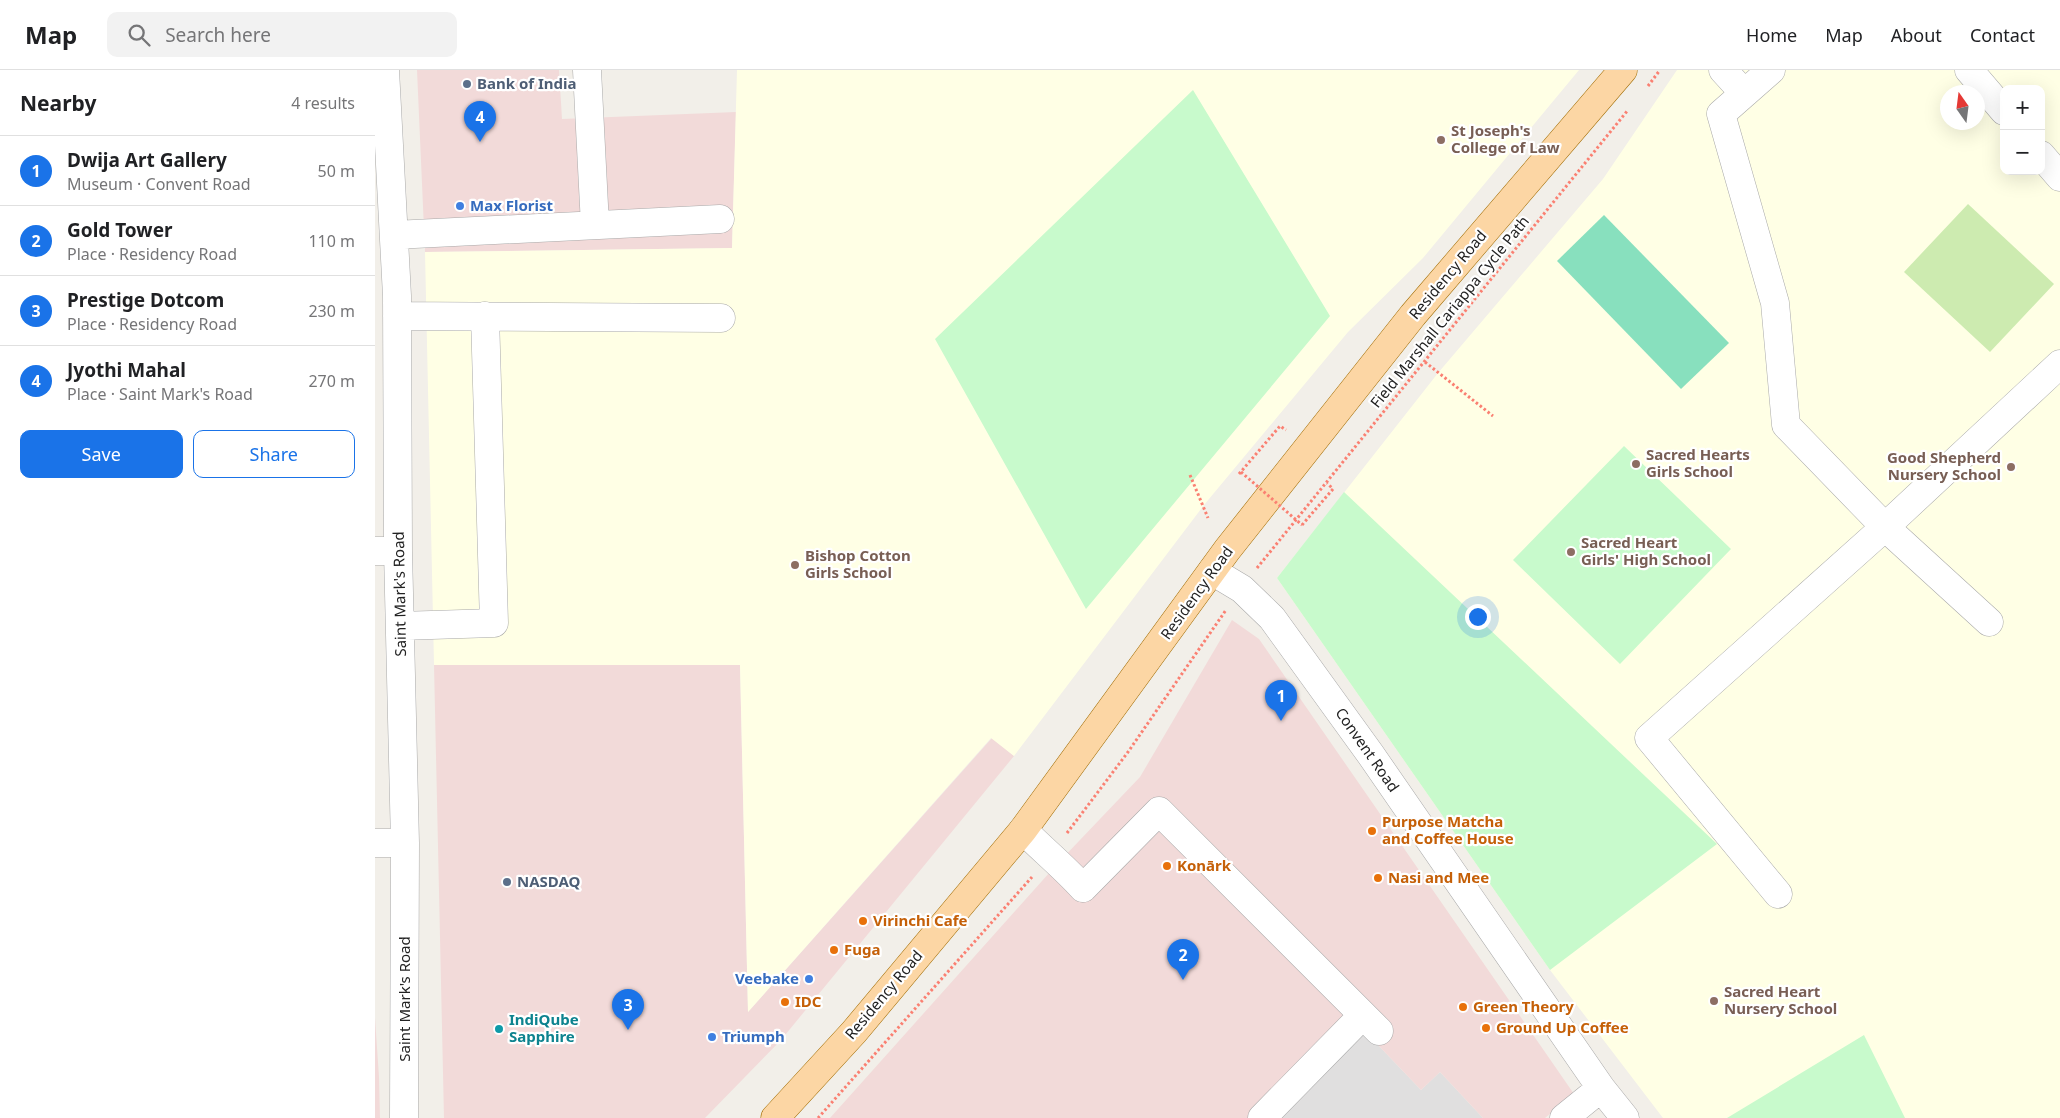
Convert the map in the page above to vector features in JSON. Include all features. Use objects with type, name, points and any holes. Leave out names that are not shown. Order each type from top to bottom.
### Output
[{"type":"main road","name":"Residency Road","points":[[775,1118],[854,1032],[1023,830],[1211,571],[1414,313],[1623,70]]},
{"type":"street","points":[[587,70],[595,225]]},
{"type":"street","points":[[1723,70],[1744,93]]},
{"type":"street","points":[[1771,70],[1721,114],[1775,303],[1786,424],[1885,527],[1989,622]]},
{"type":"street","points":[[1969,70],[2000,106]]},
{"type":"street","name":"Saint Mark's Road","points":[[382,83],[394,235],[397,316],[387,346],[387,551],[401,626],[405,843],[404,1118]]},
{"type":"street","points":[[2045,161],[2060,178]]},
{"type":"street","points":[[394,235],[720,218]]},
{"type":"street","points":[[397,316],[721,318]]},
{"type":"street","points":[[401,626],[494,623],[485,316]]},
{"type":"street","points":[[1778,894],[1649,738],[1885,527],[2060,364]]},
{"type":"street","name":"Convent Road","points":[[1211,571],[1242,589],[1272,618],[1371,755],[1601,1088],[1625,1118]]},
{"type":"street","points":[[1023,830],[1050,857],[1059,862],[1083,888],[1159,811],[1371,1023],[1262,1118]]},
{"type":"street","points":[[375,843],[405,843]]},
{"type":"street","points":[[1564,1118],[1601,1088]]},
{"type":"path","points":[[1642,93],[1661,70]]},
{"type":"path","name":"Field Marshall Cariappa Cycle Path","points":[[1257,568],[1629,108]]},
{"type":"path","points":[[1425,362],[1493,416]]},
{"type":"path","points":[[1286,430],[1280,426],[1242,472],[1303,525],[1333,489],[1327,483]]},
{"type":"path","points":[[1189,476],[1208,518]]},
{"type":"shaded area","points":[[417,70],[559,70],[562,119],[736,112],[732,248],[425,252]]},
{"type":"shaded area","name":"Bishop Cotton Girls School","points":[[737,70],[1579,70],[1423,258],[1348,332],[1204,505],[1014,756],[991,738],[748,1012],[740,665],[434,665],[425,252],[732,248]]},
{"type":"shaded area","points":[[1677,70],[2060,70],[2060,1118],[1663,1118],[1550,970],[1277,578],[1438,373],[1603,179]]},
{"type":"shaded area","points":[[1232,620],[1259,639],[1574,1094],[1545,1118],[1483,1118],[1440,1072],[1421,1090],[1358,1024],[1267,1118],[830,1118],[1059,862],[1140,777]]},
{"type":"shaded area","points":[[434,665],[740,665],[748,1012],[992,738],[1014,756],[781,1040],[705,1118],[444,1118]]},
{"type":"shaded area","points":[[375,1018],[379,1077],[380,1118],[375,1118]]},
{"type":"shaded area","points":[[1358,1024],[1421,1090],[1440,1072],[1483,1118],[1267,1118]]},
{"type":"green space","points":[[1193,90],[1330,316],[1086,609],[935,339]]},
{"type":"green space","points":[[1968,204],[2054,284],[1990,352],[1904,272]]},
{"type":"green space","points":[[1604,215],[1729,343],[1681,389],[1557,261]]},
{"type":"green space","points":[[1624,446],[1731,549],[1620,664],[1513,560]]},
{"type":"green space","points":[[1344,492],[1717,844],[1550,970],[1277,578]]},
{"type":"green space","points":[[1864,1035],[1905,1118],[1727,1118]]},
{"type":"place","name":"Bank of India","points":[[467,84]]},
{"type":"place","name":"St Joseph's College of Law","points":[[1441,140]]},
{"type":"place","name":"Jyothi Mahal","points":[[480,142]]},
{"type":"place","name":"Max Florist","points":[[460,206]]},
{"type":"place","name":"Sacred Hearts Girls School","points":[[1636,464]]},
{"type":"place","name":"Good Shepherd Nursery School","points":[[2011,467]]},
{"type":"place","name":"Sacred Heart Girls' High School","points":[[1571,552]]},
{"type":"place","name":"Bishop Cotton Girls School","points":[[795,565]]},
{"type":"place","name":"Dwija Art Gallery","points":[[1281,721]]},
{"type":"place","name":"Purpose Matcha and Coffee House","points":[[1372,831]]},
{"type":"place","name":"Konārk","points":[[1167,866]]},
{"type":"place","name":"Nasi and Mee","points":[[1378,878]]},
{"type":"place","name":"NASDAQ","points":[[507,882]]},
{"type":"place","name":"Virinchi Cafe","points":[[863,921]]},
{"type":"place","name":"Fuga","points":[[834,950]]},
{"type":"place","name":"Veebake","points":[[809,979]]},
{"type":"place","name":"Gold Tower","points":[[1183,980]]},
{"type":"place","name":"Sacred Heart Nursery School","points":[[1714,1001]]},
{"type":"place","name":"IDC","points":[[785,1002]]},
{"type":"place","name":"Green Theory","points":[[1463,1007]]},
{"type":"place","name":"Ground Up Coffee","points":[[1486,1028]]},
{"type":"place","name":"IndiQube Sapphire","points":[[499,1029]]},
{"type":"place","name":"Prestige Dotcom","points":[[628,1030]]},
{"type":"place","name":"Triumph","points":[[712,1037]]}]
